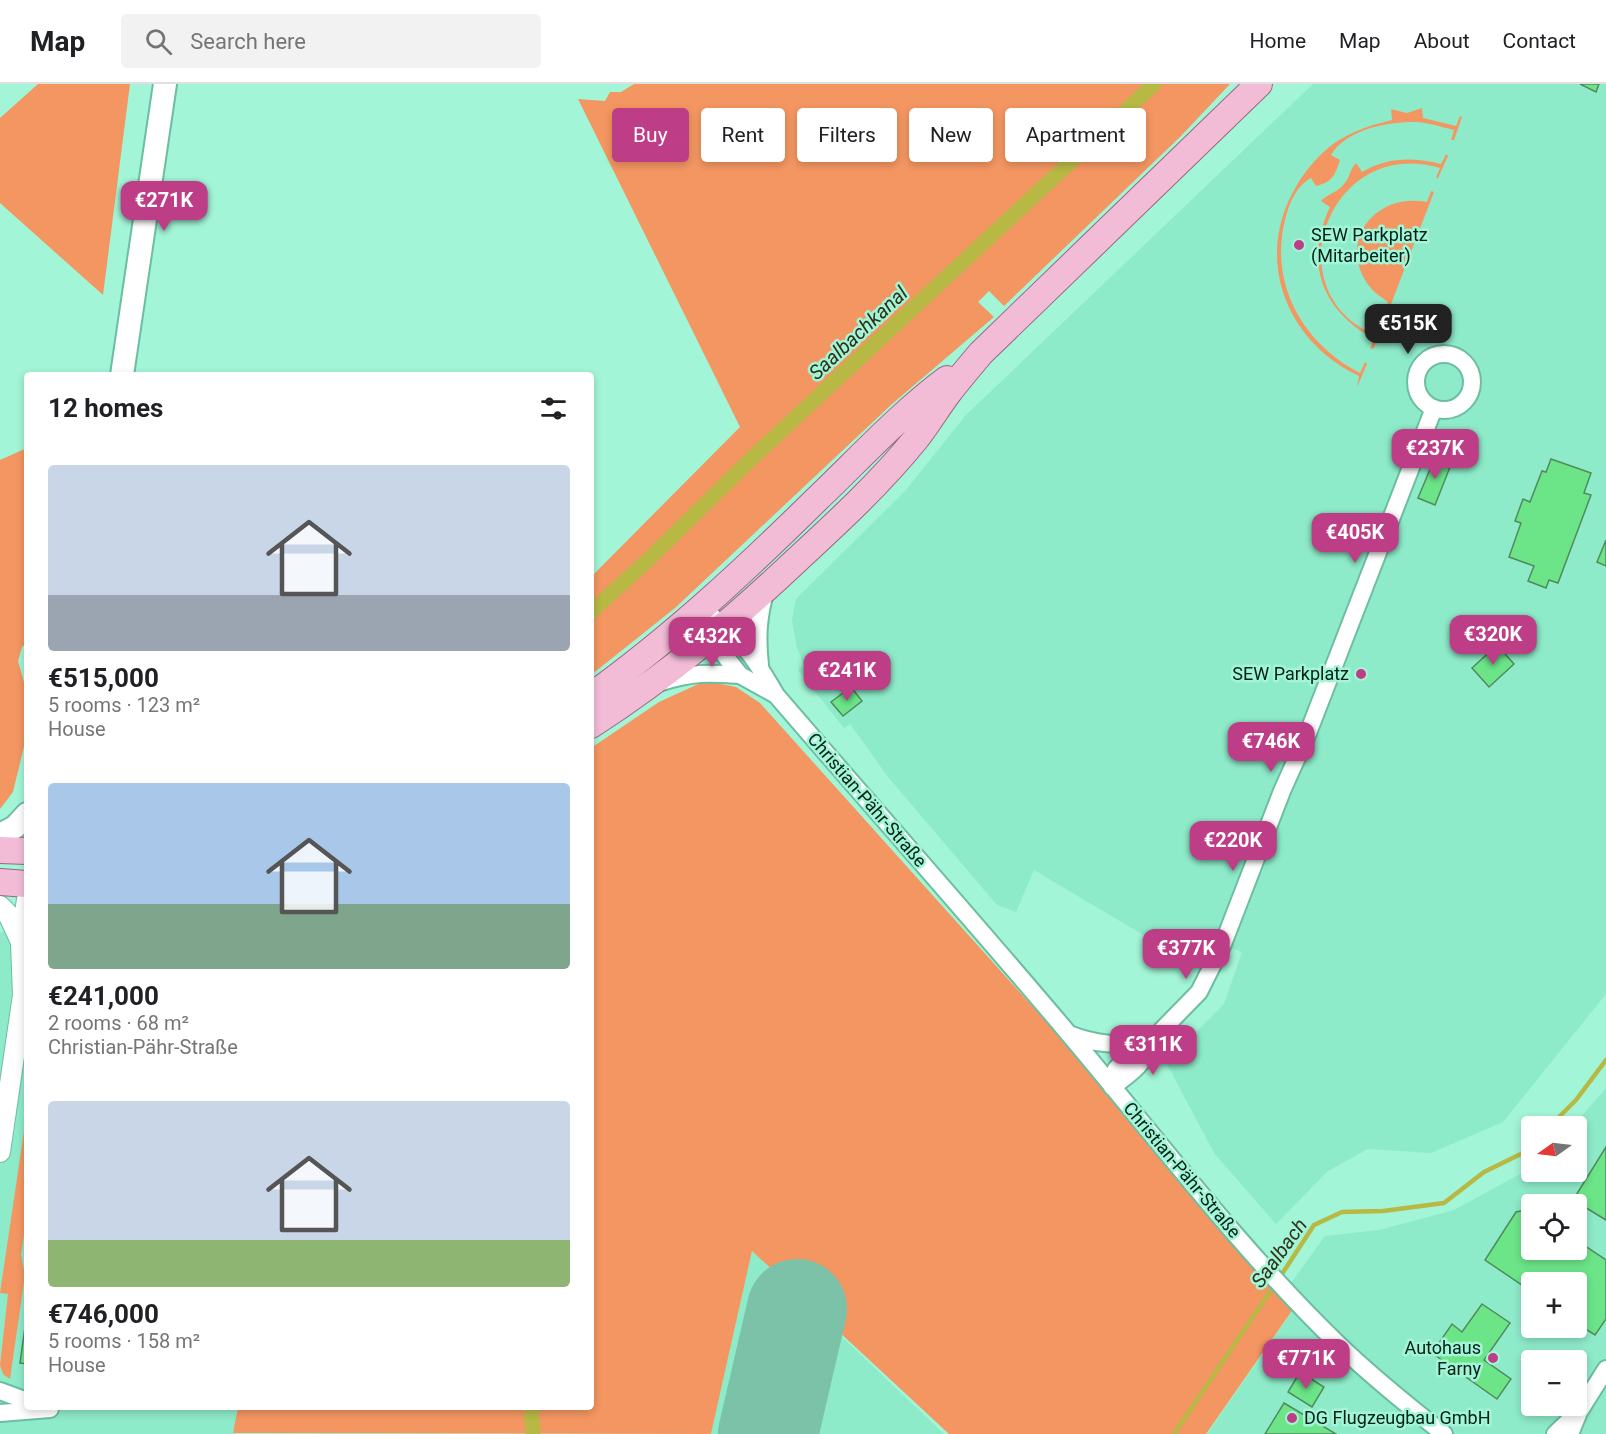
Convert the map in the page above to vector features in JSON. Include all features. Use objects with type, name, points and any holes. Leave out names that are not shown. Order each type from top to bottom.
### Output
[{"type":"main road","points":[[122,372],[165,84]]},
{"type":"main road","points":[[594,723],[651,686],[718,632],[767,589],[879,482],[916,439],[950,391],[981,353],[1259,84]]},
{"type":"main road","points":[[594,694],[627,670],[702,608],[943,381],[981,353]]},
{"type":"main road","points":[[0,835],[24,817]]},
{"type":"main road","points":[[0,850],[24,851]]},
{"type":"main road","points":[[0,882],[24,884]]},
{"type":"street","points":[[1112,1087],[1112,1078],[1116,1069],[1125,1059],[1152,1038],[1199,992],[1230,928],[1434,408]]},
{"type":"street","points":[[760,666],[758,627],[760,609],[767,589]]},
{"type":"street","name":"Christian-Pähr-Straße","points":[[702,608],[718,632],[740,675],[776,695]]},
{"type":"street","name":"Christian-Pähr-Straße","points":[[718,632],[743,644],[760,666],[776,695],[1287,1290],[1368,1372],[1444,1434]]},
{"type":"street","points":[[651,686],[682,675],[706,672],[740,675]]},
{"type":"street","points":[[0,906],[8,914],[21,943]]},
{"type":"street","points":[[24,921],[21,943],[24,979]]},
{"type":"street","points":[[0,1152],[24,997]]},
{"type":"street","points":[[1069,1034],[1088,1042],[1104,1044],[1152,1038]]},
{"type":"street","points":[[1587,1400],[1606,1370]]},
{"type":"street","points":[[0,1391],[24,1400]]},
{"type":"street","points":[[0,1413],[38,1410]]},
{"type":"street","points":[[1555,1434],[1575,1416]]},
{"type":"street","points":[[1570,1434],[1577,1416]]},
{"type":"shaded area","points":[[38,84],[130,84],[103,295],[0,203],[0,118]]},
{"type":"shaded area","points":[[634,84],[1230,84],[1181,136],[1004,306],[989,291],[978,302],[994,317],[892,404],[675,608],[594,673],[594,574],[740,427],[578,99],[605,101],[610,92],[621,92]]},
{"type":"shaded area","points":[[1313,84],[1606,84],[1606,994],[1503,1122],[1431,1153],[1368,1149],[1328,1171],[1276,1224],[1214,1153],[1166,1062],[1224,1004],[1242,952],[1183,929],[1177,955],[1034,870],[1016,912],[997,905],[888,777],[850,724],[844,728],[798,670],[804,665],[797,648],[792,620],[796,599],[905,491],[966,415]]},
{"type":"shaded area","points":[[1422,108],[1423,118],[1456,126],[1460,116],[1462,117],[1454,140],[1451,140],[1454,130],[1417,122],[1382,125],[1358,133],[1338,146],[1331,155],[1340,160],[1330,180],[1316,186],[1311,178],[1301,186],[1291,202],[1285,220],[1281,244],[1282,267],[1295,310],[1307,329],[1322,346],[1340,361],[1360,373],[1365,362],[1367,364],[1357,387],[1359,376],[1333,361],[1312,342],[1295,319],[1284,294],[1278,268],[1278,240],[1284,212],[1304,173],[1333,144],[1347,135],[1392,120],[1391,109],[1407,113]]},
{"type":"shaded area","points":[[1446,154],[1448,156],[1438,178],[1436,178],[1440,168],[1401,164],[1369,174],[1344,195],[1328,223],[1321,254],[1326,286],[1344,314],[1375,335],[1380,324],[1382,326],[1374,348],[1370,349],[1374,339],[1341,314],[1322,283],[1318,247],[1322,227],[1330,207],[1321,201],[1346,182],[1356,163],[1362,172],[1381,163],[1400,160],[1420,160],[1441,164]]},
{"type":"shaded area","points":[[1431,191],[1434,192],[1388,312],[1385,311],[1388,302],[1372,289],[1360,271],[1357,254],[1359,239],[1366,225],[1376,213],[1391,205],[1408,201],[1427,202]]},
{"type":"shaded area","points":[[24,449],[24,645],[18,661],[24,682],[24,746],[13,792],[0,809],[0,460]]},
{"type":"shaded area","points":[[705,681],[736,687],[760,703],[1298,1302],[1206,1434],[949,1434],[752,1251],[711,1434],[233,1433],[237,1410],[594,1410],[594,746],[659,702]]},
{"type":"shaded area","points":[[24,923],[24,1410],[237,1410],[233,1433],[237,1434],[0,1434],[0,933]]},
{"type":"shaded area","points":[[1606,1088],[1606,1434],[1207,1434],[1298,1303],[1286,1290],[1325,1236],[1379,1230],[1454,1210],[1521,1173],[1521,1182],[1587,1182],[1587,1116],[1582,1116]]},
{"type":"shaded area","points":[[24,1131],[24,1235],[21,1255],[24,1282],[10,1379],[3,1374],[0,1365],[8,1294],[0,1293]]},
{"type":"shaded area","points":[[752,1251],[944,1434],[711,1434]]},
{"type":"building","points":[[1580,84],[1599,84],[1596,92]]},
{"type":"building","points":[[1436,455],[1452,462],[1435,505],[1418,498]]},
{"type":"building","points":[[1551,459],[1591,473],[1584,493],[1591,495],[1558,583],[1549,580],[1546,588],[1528,581],[1534,566],[1509,557],[1521,523],[1515,521],[1523,499],[1530,502],[1542,471],[1546,472]]},
{"type":"building","points":[[1606,540],[1606,566],[1597,562]]},
{"type":"building","points":[[1497,645],[1514,664],[1489,687],[1472,668]]},
{"type":"building","points":[[827,657],[832,663],[828,667],[823,660]]},
{"type":"building","points":[[851,687],[862,701],[843,716],[831,702]]},
{"type":"building","points":[[1606,1147],[1606,1220],[1587,1208],[1587,1194],[1577,1194],[1584,1182],[1587,1182],[1587,1178]]},
{"type":"building","points":[[1521,1211],[1521,1260],[1587,1260],[1587,1247],[1606,1260],[1606,1319],[1595,1335],[1587,1330],[1587,1272],[1521,1272],[1521,1285],[1485,1260],[1516,1212]]},
{"type":"building","points":[[1482,1304],[1510,1323],[1484,1360],[1511,1379],[1497,1399],[1432,1353],[1452,1324],[1462,1332]]},
{"type":"building","points":[[24,1334],[24,1364],[20,1363]]},
{"type":"building","points":[[1300,1372],[1324,1387],[1312,1407],[1288,1392]]},
{"type":"building","name":"DG Flugzeugbau GmbH","points":[[1284,1403],[1336,1434],[1265,1434]]},
{"type":"waterway","name":"Saalbachkanal","points":[[594,609],[750,460],[1154,84]]},
{"type":"waterway","name":"Saalbach","points":[[1560,1116],[1576,1100],[1606,1060]]},
{"type":"waterway","name":"Saalbach","points":[[1280,1277],[1314,1225],[1342,1212],[1383,1211],[1444,1203],[1484,1172],[1521,1154]]},
{"type":"waterway","name":"Saalbach","points":[[1174,1434],[1275,1284]]},
{"type":"waterway","name":"Saalbachkanal","points":[[531,1410],[533,1434]]},
{"type":"runway","points":[[768,1434],[797,1309]]},
{"type":"place","name":"SEW Parkplatz (Mitarbeiter)","points":[[1299,245]]},
{"type":"place","name":"SEW Parkplatz","points":[[1361,674]]},
{"type":"place","name":"Autohaus Farny","points":[[1493,1358]]},
{"type":"place","name":"DG Flugzeugbau GmbH","points":[[1292,1418]]}]
